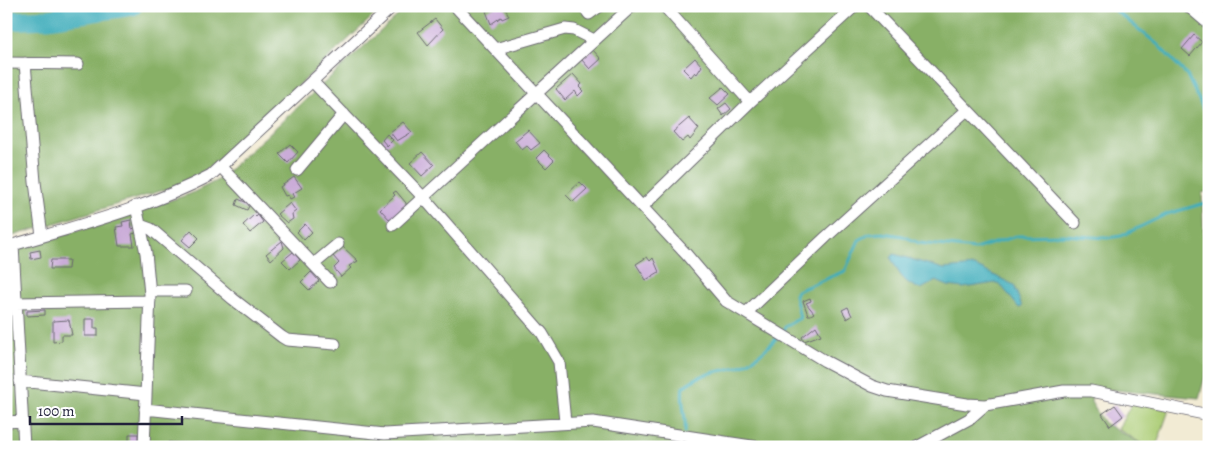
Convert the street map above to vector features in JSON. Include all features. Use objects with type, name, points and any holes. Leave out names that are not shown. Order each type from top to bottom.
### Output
[{"type":"street","points":[[24,447],[20,381],[12,339],[16,303],[10,246],[189,187],[221,167],[393,6]]},
{"type":"street","points":[[455,6],[642,207],[726,301],[872,386],[896,392],[985,405],[1064,391],[1091,391],[1209,415]]},
{"type":"street","points":[[583,6],[589,14],[600,6]]},
{"type":"street","points":[[393,225],[473,154],[536,93],[632,6]]},
{"type":"street","points":[[664,6],[750,102]]},
{"type":"street","points":[[642,207],[750,102],[855,6]]},
{"type":"street","points":[[869,6],[1075,223]]},
{"type":"street","points":[[1188,6],[1208,22]]},
{"type":"street","points":[[495,49],[566,29],[574,30],[594,40]]},
{"type":"street","points":[[6,63],[78,64]]},
{"type":"street","points":[[25,63],[35,182],[42,236]]},
{"type":"street","points":[[312,81],[423,197],[510,294],[552,348],[559,362],[566,422]]},
{"type":"street","points":[[746,314],[826,236],[967,110]]},
{"type":"street","points":[[297,170],[344,114]]},
{"type":"street","points":[[221,167],[330,282]]},
{"type":"street","points":[[136,206],[150,296],[144,447]]},
{"type":"street","points":[[140,225],[150,229],[233,299],[282,337],[287,340],[335,344]]},
{"type":"street","points":[[314,264],[338,244]]},
{"type":"street","points":[[16,303],[150,296],[186,291]]},
{"type":"street","points":[[20,381],[146,394]]},
{"type":"street","points":[[917,447],[969,420],[985,405]]},
{"type":"street","points":[[145,409],[385,434],[566,422],[617,424],[758,447]]},
{"type":"street","points":[[6,422],[22,421]]},
{"type":"green space","points":[[6,6],[384,6],[217,162],[184,184],[6,238]]},
{"type":"green space","points":[[408,6],[1209,6],[1209,193],[1202,192],[1204,245],[1209,251],[1209,362],[1199,398],[1093,388],[1091,402],[1104,423],[1147,447],[6,447],[6,253],[190,194],[218,180]]},
{"type":"green space","points":[[1133,401],[1169,410],[1156,447],[1147,447],[1118,429]]},
{"type":"water","points":[[894,254],[944,269],[975,266],[1014,285],[1022,307],[1019,308],[1000,284],[995,283],[963,288],[948,286],[936,281],[921,289],[915,287],[900,274],[891,258]]},
{"type":"building","points":[[497,6],[504,6],[509,16],[502,19],[501,17],[491,24],[486,11]]},
{"type":"building","points":[[435,19],[443,29],[428,45],[418,32]]},
{"type":"building","points":[[1194,35],[1202,42],[1190,56],[1182,49]]},
{"type":"building","points":[[592,49],[601,59],[590,69],[581,59]]},
{"type":"building","points":[[695,58],[702,66],[697,74],[695,72],[691,77],[683,69]]},
{"type":"building","points":[[573,74],[582,84],[579,87],[583,91],[578,96],[575,91],[565,100],[556,89]]},
{"type":"building","points":[[723,87],[730,94],[718,105],[710,98]]},
{"type":"building","points":[[726,103],[731,109],[723,116],[718,109]]},
{"type":"building","points":[[689,118],[699,129],[690,140],[688,137],[682,142],[673,132]]},
{"type":"building","points":[[403,122],[412,132],[397,141],[390,132]]},
{"type":"building","points":[[528,130],[540,143],[531,150],[527,146],[522,150],[515,141]]},
{"type":"building","points":[[387,134],[393,140],[387,146],[382,140]]},
{"type":"building","points":[[290,144],[298,152],[288,163],[279,154]]},
{"type":"building","points":[[544,150],[554,160],[546,168],[536,158]]},
{"type":"building","points":[[422,152],[434,165],[422,176],[410,163]]},
{"type":"building","points":[[294,177],[302,188],[292,194],[294,197],[290,199],[288,195],[285,196],[280,187]]},
{"type":"building","points":[[580,182],[587,189],[573,202],[566,195]]},
{"type":"building","points":[[396,191],[406,203],[406,207],[391,221],[380,209],[395,195],[393,193]]},
{"type":"building","points":[[238,199],[250,204],[247,210],[236,205]]},
{"type":"building","points":[[290,203],[296,211],[292,214],[293,219],[287,223],[277,214]]},
{"type":"building","points":[[254,215],[256,217],[258,215],[263,222],[250,233],[243,225]]},
{"type":"building","points":[[131,220],[132,229],[135,228],[136,233],[132,234],[134,246],[119,246],[116,227],[123,226],[122,222]]},
{"type":"building","points":[[305,224],[312,232],[304,240],[297,232]]},
{"type":"building","points":[[191,230],[199,238],[190,247],[182,240]]},
{"type":"building","points":[[282,241],[284,248],[271,260],[266,254]]},
{"type":"building","points":[[343,247],[358,261],[349,266],[351,268],[341,277],[334,268],[339,263],[333,256]]},
{"type":"building","points":[[40,250],[41,257],[31,259],[30,252]]},
{"type":"building","points":[[293,252],[300,260],[290,269],[282,261]]},
{"type":"building","points":[[647,257],[650,261],[653,258],[659,272],[646,280],[636,264]]},
{"type":"building","points":[[51,260],[69,260],[68,269],[50,269]]},
{"type":"building","points":[[311,272],[319,281],[309,290],[301,282]]},
{"type":"building","points":[[810,298],[811,301],[806,303],[814,313],[808,315],[803,301]]},
{"type":"building","points":[[848,307],[852,316],[847,319],[842,310]]},
{"type":"building","points":[[45,310],[45,315],[27,316],[27,311]]},
{"type":"building","points":[[85,319],[94,319],[94,328],[98,328],[98,336],[85,336]]},
{"type":"building","points":[[69,320],[72,335],[62,335],[62,341],[53,342],[53,321]]},
{"type":"building","points":[[816,326],[821,335],[804,341],[802,337]]},
{"type":"building","points":[[1115,405],[1123,416],[1110,426],[1102,414]]},
{"type":"building","points":[[129,434],[138,434],[138,443],[129,443]]},
{"type":"building","points":[[168,442],[201,444],[201,447],[168,447]]},
{"type":"waterway","points":[[6,21],[48,19],[133,6]]},
{"type":"waterway","points":[[1110,6],[1157,44],[1187,75],[1209,121]]},
{"type":"waterway","points":[[782,332],[786,326],[800,318],[795,295],[797,291],[845,271],[859,240],[870,234],[882,233],[903,236],[919,243],[975,249],[1017,236],[1064,235],[1107,238],[1121,236],[1167,214],[1209,202]]},
{"type":"waterway","points":[[685,432],[683,387],[696,378],[743,365],[778,337]]},
{"type":"waterway","points":[[680,447],[684,438]]}]
